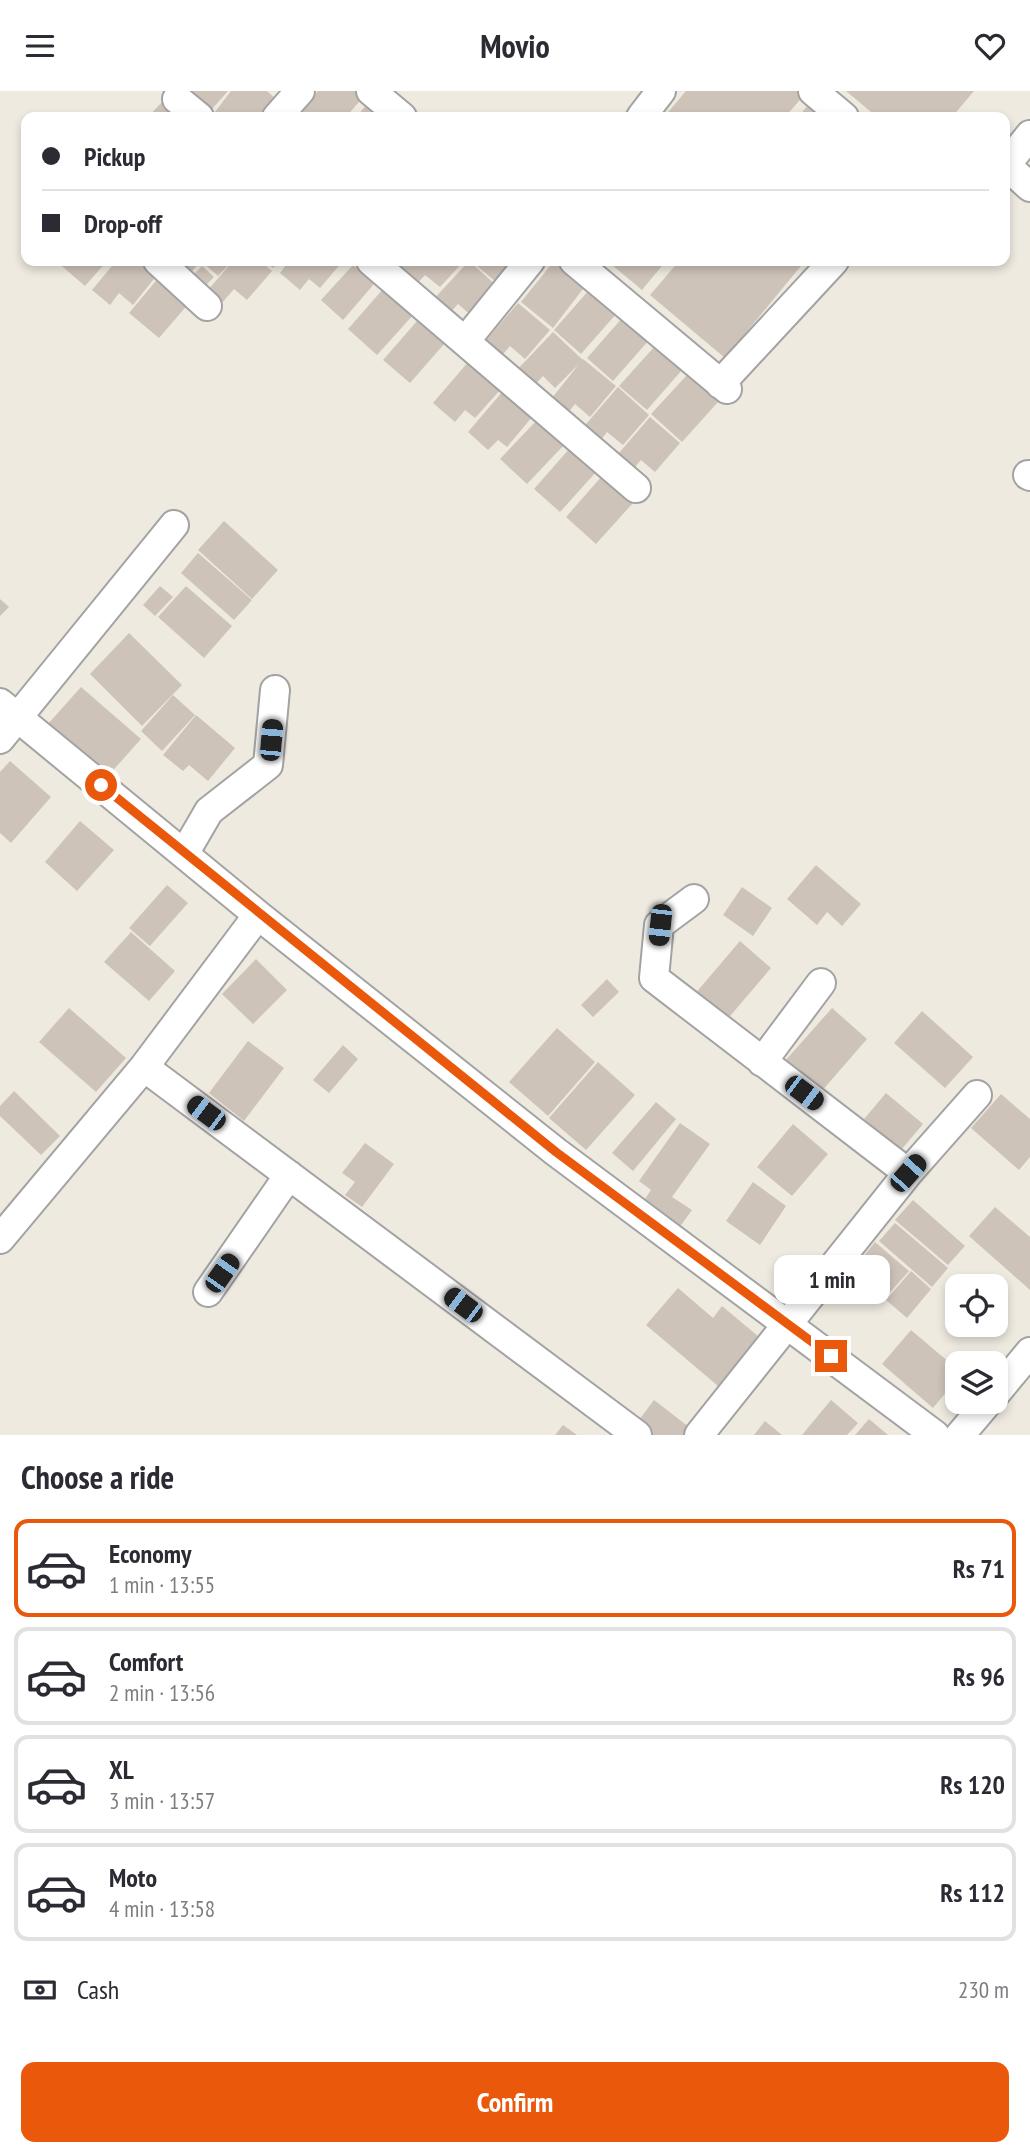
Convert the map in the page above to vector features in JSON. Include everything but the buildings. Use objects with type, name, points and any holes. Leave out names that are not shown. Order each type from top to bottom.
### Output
[{"type":"street","points":[[281,112],[300,91]]},
{"type":"street","points":[[371,91],[396,112]]},
{"type":"street","points":[[645,112],[661,91]]},
{"type":"street","points":[[813,91],[838,112]]},
{"type":"street","points":[[177,99],[193,112]]},
{"type":"street","points":[[1010,159],[1030,135]]},
{"type":"street","points":[[1010,169],[1030,187]]},
{"type":"street","points":[[163,266],[207,306]]},
{"type":"street","points":[[377,266],[636,488]]},
{"type":"street","points":[[466,340],[526,266]]},
{"type":"street","points":[[580,266],[723,386],[830,266]]},
{"type":"street","points":[[0,739],[9,710],[174,525]]},
{"type":"street","points":[[184,854],[209,811],[268,765],[275,690]]},
{"type":"street","points":[[9,710],[258,915],[556,1152],[935,1435]]},
{"type":"street","points":[[694,899],[660,925],[654,978],[908,1173]]},
{"type":"street","points":[[0,1239],[144,1067],[258,915]]},
{"type":"street","points":[[762,1062],[821,983]]},
{"type":"street","points":[[144,1067],[637,1435]]},
{"type":"street","points":[[699,1435],[908,1173],[977,1095]]},
{"type":"street","points":[[208,1292],[289,1175]]},
{"type":"street","points":[[1008,1379],[1030,1352]]},
{"type":"street","points":[[960,1435],[978,1414]]},
{"type":"route","points":[[101,785],[258,915],[556,1152],[831,1356]]}]
